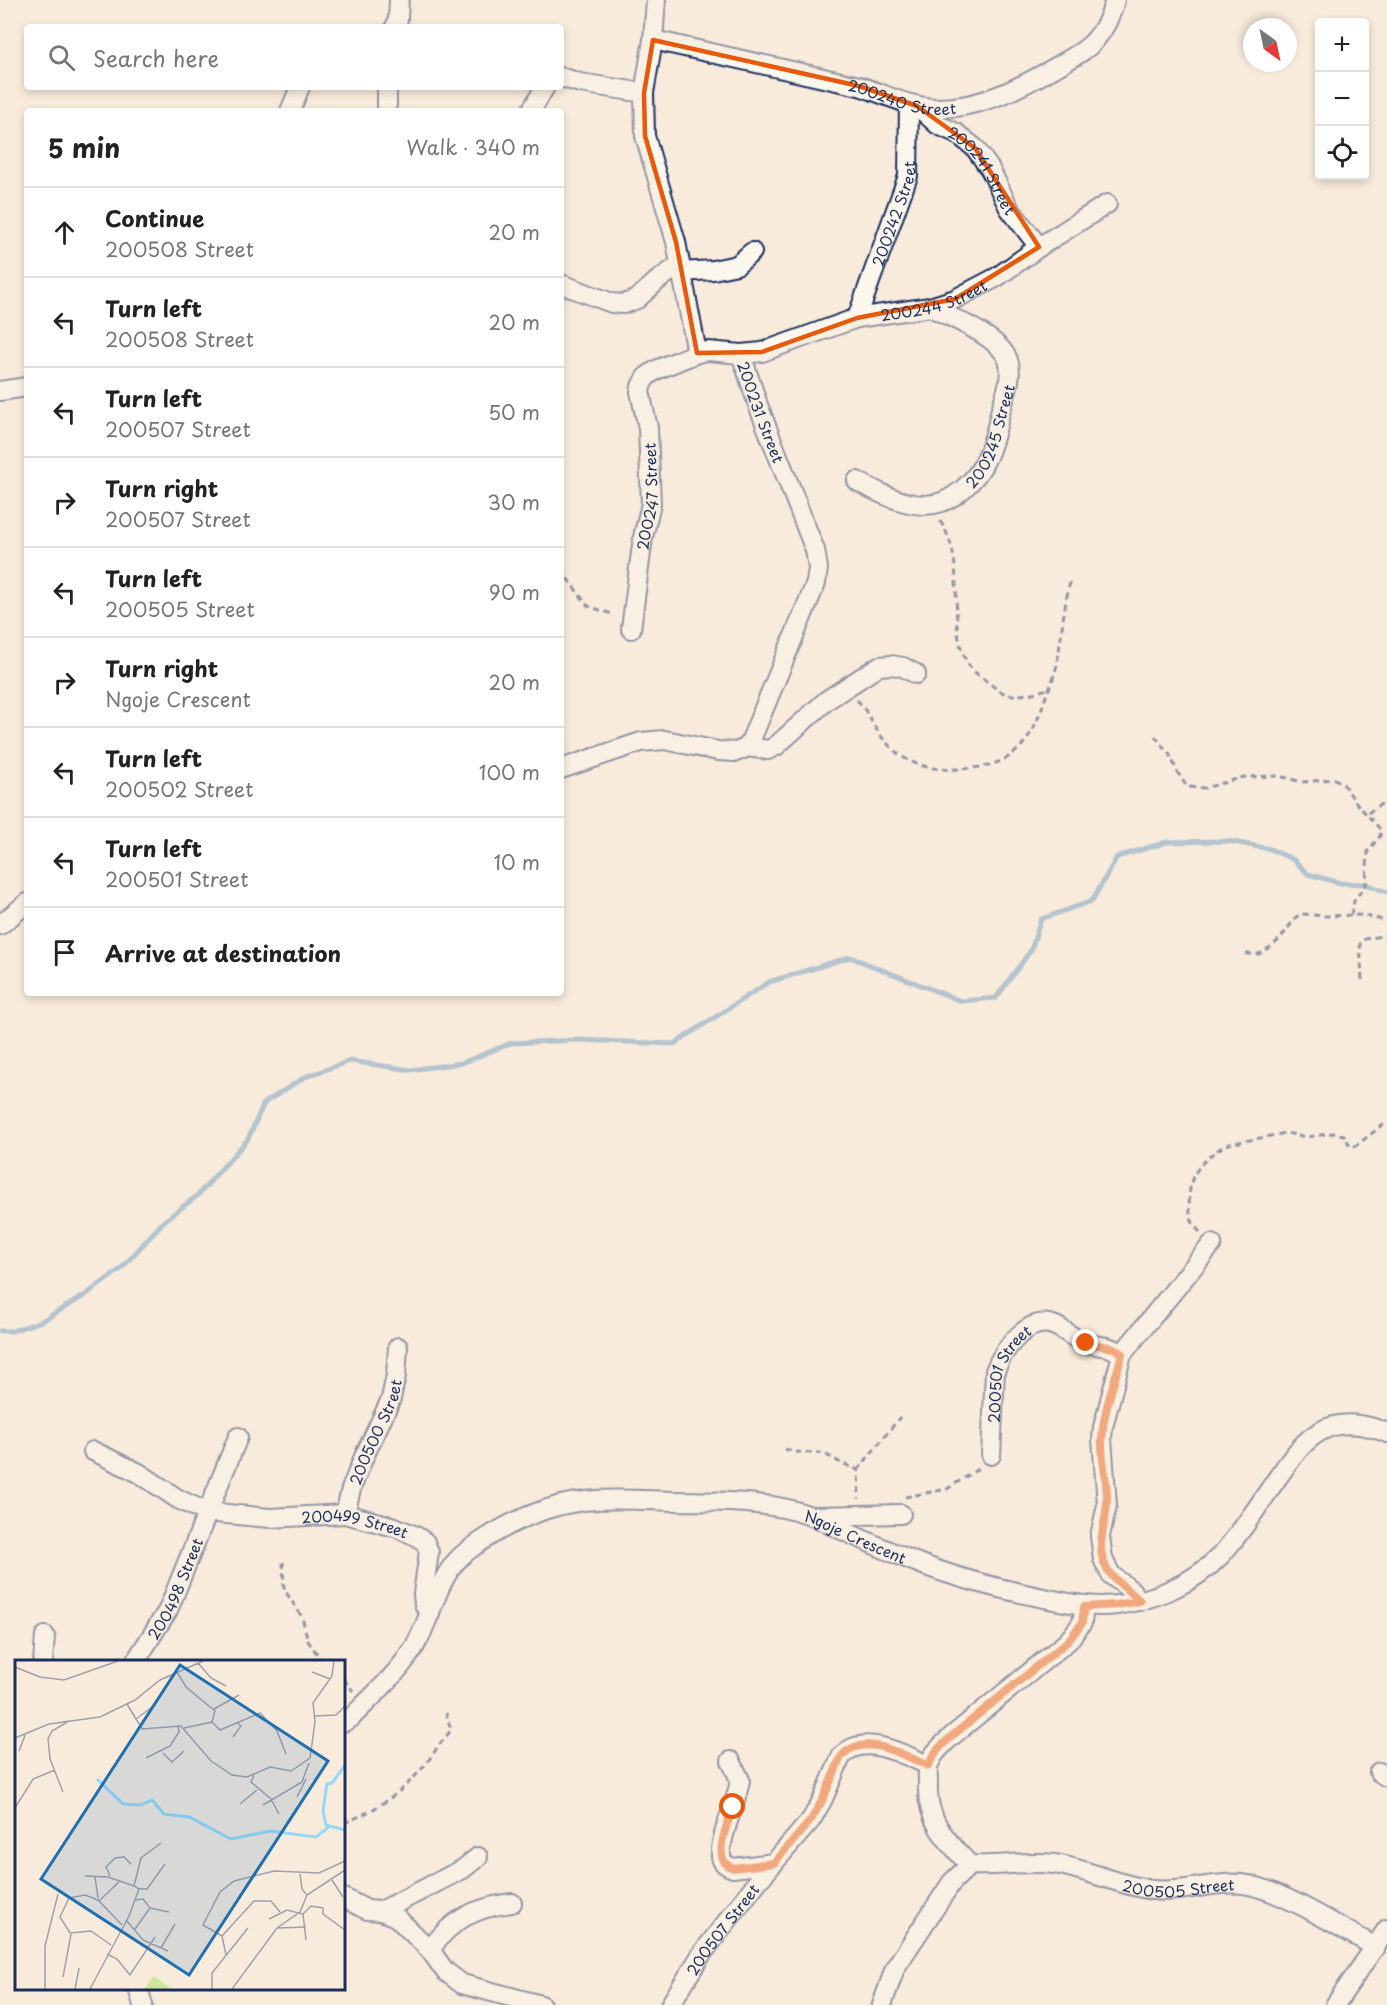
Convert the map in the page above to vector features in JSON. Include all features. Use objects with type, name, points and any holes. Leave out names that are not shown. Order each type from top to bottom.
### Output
[{"type":"street","points":[[396,24],[399,0]]},
{"type":"street","points":[[656,0],[653,40],[644,93],[645,136],[676,242],[697,353]]},
{"type":"street","name":"200240 Street","points":[[653,40],[859,86],[913,105],[937,108],[982,102],[1024,85],[1080,52],[1094,42],[1105,27],[1115,0]]},
{"type":"street","points":[[564,78],[580,83],[644,93]]},
{"type":"street","points":[[291,108],[299,90]]},
{"type":"street","points":[[387,90],[387,105]]},
{"type":"street","points":[[533,108],[543,90]]},
{"type":"street","name":"200241 Street","points":[[913,105],[938,125],[956,133],[975,148],[990,168],[1009,208],[1039,247]]},
{"type":"street","name":"200242 Street","points":[[857,318],[908,176],[913,105]]},
{"type":"street","name":"200244 Street","points":[[741,354],[762,352],[857,318],[930,307],[955,299],[997,277],[1107,204]]},
{"type":"street","points":[[564,285],[612,303],[624,304],[637,300],[657,281],[680,268],[713,270],[737,265],[752,252]]},
{"type":"street","name":"200245 Street","points":[[929,505],[950,497],[967,486],[977,475],[988,456],[1010,376],[1009,361],[1001,348],[978,332],[930,307]]},
{"type":"street","name":"200231 Street","points":[[697,353],[708,351],[741,354],[819,568],[804,614],[748,747]]},
{"type":"street","name":"200247 Street","points":[[631,625],[643,537],[651,504],[648,429],[640,392],[646,377],[656,370],[697,353]]},
{"type":"street","points":[[0,391],[24,387]]},
{"type":"street","points":[[857,481],[890,497],[929,505]]},
{"type":"street","points":[[564,768],[641,742],[665,740],[718,751],[736,752],[748,747],[768,750],[776,746],[827,700],[879,666],[891,665],[915,674]]},
{"type":"street","points":[[0,926],[24,906]]},
{"type":"street","points":[[1140,1601],[1132,1591],[1111,1575],[1103,1559],[1100,1536],[1107,1505],[1103,1433],[1122,1354],[1212,1244]]},
{"type":"street","name":"200501 Street","points":[[991,1455],[996,1371],[1000,1358],[1019,1334],[1042,1323],[1054,1325],[1086,1343],[1114,1348],[1122,1354]]},
{"type":"street","name":"200500 Street","points":[[345,1514],[351,1489],[391,1399],[398,1347]]},
{"type":"street","name":"Ngoje Crescent","points":[[345,1721],[391,1679],[412,1650],[451,1568],[463,1554],[514,1524],[548,1508],[597,1499],[768,1504],[811,1516],[945,1573],[1009,1591],[1084,1607],[1116,1605],[1155,1597],[1189,1580],[1219,1556],[1238,1535],[1291,1460],[1313,1436],[1339,1425],[1360,1425],[1387,1433]]},
{"type":"street","points":[[206,1512],[238,1437]]},
{"type":"street","name":"200499 Street","points":[[93,1451],[139,1473],[178,1499],[206,1512],[270,1518],[345,1514],[395,1527],[416,1536],[425,1542],[429,1552],[423,1594],[424,1604],[430,1614]]},
{"type":"street","points":[[811,1516],[900,1506]]},
{"type":"street","name":"200498 Street","points":[[136,1660],[168,1610],[206,1512]]},
{"type":"street","points":[[882,2005],[895,1968],[952,1882],[970,1865],[946,1839],[932,1818],[927,1801],[928,1766],[937,1750],[952,1736],[1068,1641],[1082,1623],[1084,1607]]},
{"type":"street","points":[[43,1660],[45,1636]]},
{"type":"street","name":"200507 Street","points":[[670,2005],[701,1955],[811,1820],[823,1799],[841,1757],[849,1749],[866,1745],[882,1748],[928,1766]]},
{"type":"street","points":[[731,1761],[740,1780],[723,1843],[721,1855],[723,1862],[733,1868],[774,1863]]},
{"type":"street","points":[[381,1911],[448,1877],[478,1857]]},
{"type":"street","name":"200505 Street","points":[[970,1865],[1064,1866],[1153,1890],[1170,1891],[1227,1884],[1249,1886],[1283,1898],[1376,1947]]},
{"type":"street","points":[[345,1899],[367,1910],[381,1911],[396,1917],[430,1950],[445,1971],[462,1984],[541,2005]]},
{"type":"street","points":[[430,1950],[454,1923],[481,1908],[512,1903]]},
{"type":"street","points":[[1335,2005],[1387,1929]]},
{"type":"street","points":[[138,1990],[144,2005]]},
{"type":"path","points":[[929,505],[951,541],[955,560],[960,644],[968,664],[976,673],[1006,695],[1019,696],[1049,689]]},
{"type":"path","points":[[564,574],[588,606],[631,625]]},
{"type":"path","points":[[839,693],[858,700],[888,744],[911,762],[930,769],[963,769],[989,767],[1006,760],[1022,747],[1033,732],[1049,689],[1057,666],[1065,600],[1071,579]]},
{"type":"path","points":[[1155,736],[1168,751],[1187,787],[1205,788],[1244,777],[1279,776],[1302,782],[1335,779],[1343,784],[1358,805],[1368,813],[1381,830],[1380,836],[1368,851],[1366,884],[1354,901],[1351,915]]},
{"type":"path","points":[[1368,813],[1387,800]]},
{"type":"path","points":[[1246,954],[1259,954],[1272,946],[1296,917],[1302,914],[1371,916],[1387,921]]},
{"type":"path","points":[[1362,980],[1360,942],[1387,935]]},
{"type":"path","points":[[1212,1244],[1192,1223],[1190,1207],[1193,1176],[1215,1152],[1229,1144],[1286,1133],[1307,1137],[1333,1133],[1344,1135],[1350,1146],[1354,1147],[1387,1122]]},
{"type":"path","points":[[866,1500],[859,1501],[858,1470],[900,1417]]},
{"type":"path","points":[[785,1449],[795,1452],[823,1453],[858,1470]]},
{"type":"path","points":[[900,1506],[921,1495],[947,1489],[983,1466],[991,1455]]},
{"type":"path","points":[[283,1562],[284,1589],[302,1617],[308,1641],[322,1660]]},
{"type":"path","points":[[345,1823],[387,1802],[425,1767],[451,1730],[446,1713]]},
{"type":"highlighted area","points":[[653,40],[859,86],[917,106],[975,148],[1039,247],[955,299],[857,318],[762,352],[697,353],[676,242],[645,136],[644,93]]},
{"type":"waterway","points":[[0,1331],[12,1331],[42,1321],[84,1296],[121,1269],[164,1221],[197,1196],[248,1139],[264,1103],[305,1077],[350,1061],[410,1070],[462,1063],[511,1043],[578,1040],[674,1044],[769,982],[850,957],[961,1001],[996,998],[1031,950],[1041,919],[1092,901],[1117,857],[1167,842],[1228,841],[1270,849],[1294,860],[1308,874],[1340,883],[1366,884],[1387,892]]},
{"type":"route","points":[[733,1807],[723,1843],[721,1855],[723,1862],[733,1868],[774,1863],[811,1820],[844,1752],[866,1745],[882,1748],[928,1766],[937,1750],[952,1736],[1068,1641],[1082,1623],[1084,1607],[1140,1601],[1107,1569],[1103,1559],[1100,1536],[1107,1505],[1102,1439],[1122,1354],[1114,1348],[1086,1343]]}]
